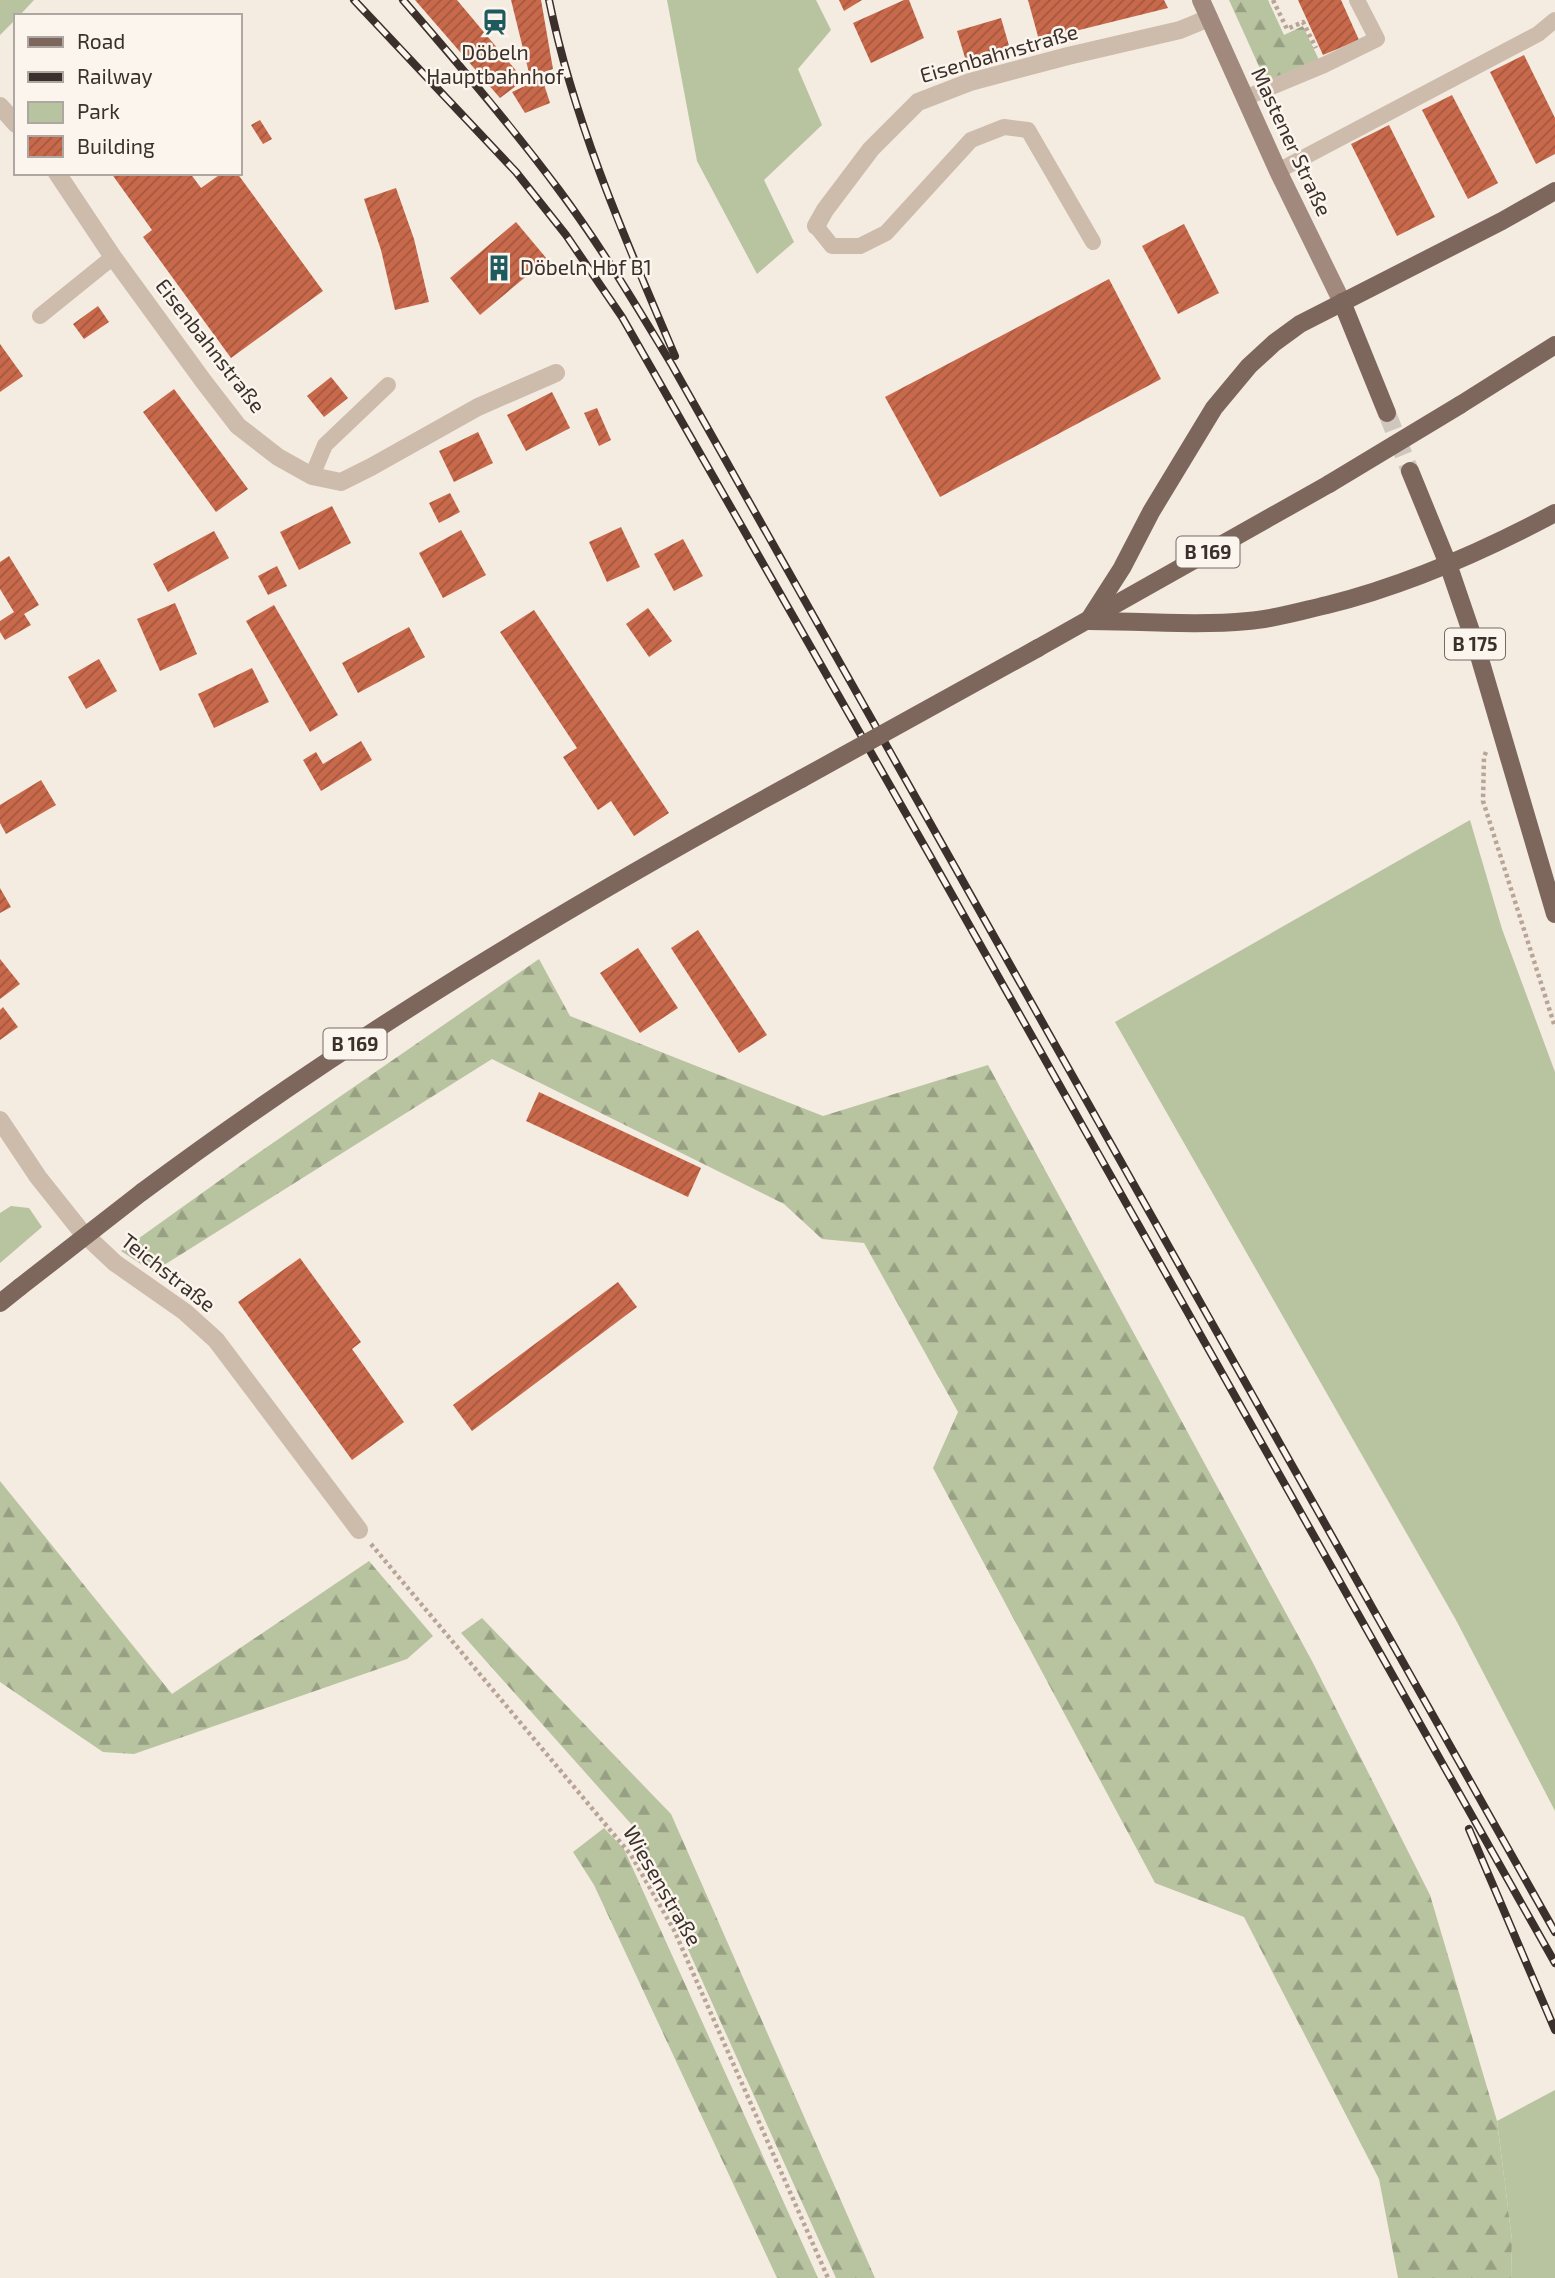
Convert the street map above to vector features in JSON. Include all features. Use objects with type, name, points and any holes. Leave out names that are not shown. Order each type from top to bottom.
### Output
[{"type":"main road","name":"Mastener Straße","points":[[1201,0],[1278,171],[1342,302]]},
{"type":"main road","points":[[1088,621],[1117,577],[1151,512],[1214,408],[1274,343],[1300,324],[1555,191]]},
{"type":"main road","points":[[1342,302],[1387,413]]},
{"type":"main road","name":"B 169","points":[[0,1303],[209,1142],[350,1048],[575,907],[1329,484],[1555,345]]},
{"type":"main road","name":"B 175","points":[[1410,471],[1448,564],[1477,649],[1555,914]]},
{"type":"main road","points":[[1088,621],[1218,622],[1283,616],[1377,592],[1506,539],[1555,513]]},
{"type":"street","name":"Eisenbahnstraße","points":[[816,226],[871,149],[918,102],[970,82],[1180,30],[1209,18]]},
{"type":"street","points":[[0,106],[14,122]]},
{"type":"street","name":"Eisenbahnstraße","points":[[58,175],[113,257],[238,426],[278,457],[312,476],[341,482],[478,407],[556,373]]},
{"type":"street","name":"Teichstraße","points":[[0,1119],[38,1177],[80,1231],[115,1263],[185,1312],[216,1340],[359,1530]]},
{"type":"lane","points":[[1245,98],[1324,65],[1377,39],[1357,0]]},
{"type":"lane","points":[[1278,171],[1538,34],[1555,20]]},
{"type":"lane","points":[[816,226],[832,246],[860,246],[886,233],[971,140],[1004,127],[1028,130],[1093,242]]},
{"type":"lane","points":[[40,316],[113,257]]},
{"type":"lane","points":[[312,476],[325,445],[388,385]]},
{"type":"path","points":[[1273,0],[1287,29],[1303,22],[1324,65]]},
{"type":"path","points":[[1499,724],[1484,757],[1483,800],[1555,1027]]},
{"type":"path","name":"Wiesenstraße","points":[[359,1530],[631,1854],[674,1930],[828,2278]]},
{"type":"green space","points":[[0,0],[34,0],[21,14],[14,14],[14,21],[0,35]]},
{"type":"green space","points":[[667,0],[816,0],[831,30],[798,69],[822,125],[764,180],[794,242],[757,274],[697,161]]},
{"type":"green space","points":[[1229,0],[1268,0],[1284,35],[1303,26],[1319,60],[1267,84]]},
{"type":"green space","points":[[1470,820],[1502,929],[1555,1072],[1555,1811],[1456,1620],[1115,1022]]},
{"type":"green space","points":[[539,959],[570,1016],[823,1116],[988,1065],[1312,1661],[1430,1895],[1497,2121],[1512,2240],[1511,2278],[1398,2278],[1379,2179],[1244,1917],[1155,1883],[933,1468],[958,1412],[864,1243],[822,1239],[784,1204],[492,1059],[153,1272],[121,1251]]},
{"type":"green space","points":[[11,1206],[29,1208],[42,1227],[0,1263],[0,1213]]},
{"type":"green space","points":[[0,1481],[172,1694],[369,1561],[433,1636],[407,1659],[134,1754],[103,1752],[0,1682]]},
{"type":"green space","points":[[482,1618],[671,1814],[875,2278],[836,2278],[632,1825],[461,1633]]},
{"type":"green space","points":[[604,1828],[624,1849],[818,2278],[777,2278],[594,1885],[573,1852]]},
{"type":"green space","points":[[1555,2090],[1555,2278],[1511,2278],[1512,2240],[1497,2121]]},
{"type":"building","points":[[415,0],[457,0],[524,80],[500,98]]},
{"type":"building","points":[[511,0],[541,0],[553,69],[530,77]]},
{"type":"building","points":[[839,0],[862,0],[844,11]]},
{"type":"building","points":[[909,0],[924,38],[871,63],[853,23]]},
{"type":"building","points":[[1028,0],[1164,0],[1168,8],[1039,40]]},
{"type":"building","points":[[1298,0],[1341,0],[1359,40],[1323,55]]},
{"type":"building","points":[[1001,18],[1010,49],[966,61],[957,31]]},
{"type":"building","points":[[1524,55],[1555,118],[1555,154],[1536,164],[1490,72]]},
{"type":"building","points":[[542,78],[550,103],[525,113],[512,92]]},
{"type":"building","points":[[1452,95],[1498,183],[1468,199],[1422,110]]},
{"type":"building","points":[[260,120],[272,139],[263,144],[251,125]]},
{"type":"building","points":[[1389,125],[1435,217],[1397,236],[1351,144]]},
{"type":"building","points":[[112,175],[191,175],[201,188],[219,175],[238,175],[323,291],[231,358],[143,237],[152,230]]},
{"type":"building","points":[[396,188],[414,239],[429,302],[395,310],[381,250],[364,199]]},
{"type":"building","name":"Döbeln Hbf B1","points":[[516,222],[547,259],[480,315],[450,278]]},
{"type":"building","points":[[1184,224],[1219,293],[1178,314],[1142,246]]},
{"type":"building","points":[[1109,279],[1161,379],[940,497],[885,397]]},
{"type":"building","points":[[98,306],[109,322],[84,339],[73,324]]},
{"type":"building","points":[[0,344],[23,376],[0,392]]},
{"type":"building","points":[[331,377],[348,398],[324,417],[307,396]]},
{"type":"building","points":[[174,389],[248,489],[216,512],[143,412]]},
{"type":"building","points":[[552,392],[570,428],[526,451],[507,415]]},
{"type":"building","points":[[597,408],[611,440],[599,446],[584,413]]},
{"type":"building","points":[[478,432],[493,463],[454,482],[439,451]]},
{"type":"building","points":[[450,493],[460,512],[439,523],[429,503]]},
{"type":"building","points":[[332,506],[351,543],[299,570],[280,532]]},
{"type":"building","points":[[621,527],[640,567],[607,582],[589,542]]},
{"type":"building","points":[[461,530],[486,575],[443,598],[419,553]]},
{"type":"building","points":[[214,531],[229,558],[168,592],[153,564]]},
{"type":"building","points":[[683,539],[703,576],[674,591],[654,554]]},
{"type":"building","points":[[9,556],[39,605],[24,614],[31,625],[5,640],[0,632],[0,621],[14,612],[0,589],[0,562]]},
{"type":"building","points":[[277,566],[287,586],[268,595],[258,576]]},
{"type":"building","points":[[175,603],[197,654],[160,671],[137,619]]},
{"type":"building","points":[[274,605],[338,715],[310,732],[246,621]]},
{"type":"building","points":[[648,608],[672,641],[649,657],[626,624]]},
{"type":"building","points":[[534,610],[669,813],[634,836],[611,801],[598,810],[563,757],[577,748],[500,632]]},
{"type":"building","points":[[409,627],[425,657],[358,693],[342,663]]},
{"type":"building","points":[[99,659],[117,691],[86,709],[68,677]]},
{"type":"building","points":[[252,668],[269,702],[214,728],[198,694]]},
{"type":"building","points":[[361,741],[372,760],[321,791],[303,760],[316,752],[323,764]]},
{"type":"building","points":[[41,780],[56,805],[6,834],[0,823],[0,805]]},
{"type":"building","points":[[0,888],[11,907],[0,913]]},
{"type":"building","points":[[698,930],[767,1035],[739,1053],[671,948]]},
{"type":"building","points":[[638,948],[678,1008],[640,1033],[600,973]]},
{"type":"building","points":[[0,959],[20,984],[0,999]]},
{"type":"building","points":[[3,1007],[18,1027],[0,1040],[0,1010]]},
{"type":"building","points":[[539,1092],[701,1168],[688,1197],[526,1121]]},
{"type":"building","points":[[300,1258],[361,1342],[352,1349],[404,1422],[352,1460],[238,1302]]},
{"type":"building","points":[[618,1282],[637,1307],[472,1431],[453,1405]]},
{"type":"tunnel","points":[[1387,413],[1410,471]]},
{"type":"railway","points":[[354,0],[516,172],[566,235],[622,317],[929,854],[1555,1963]]},
{"type":"railway","points":[[403,0],[522,141],[559,190],[603,254],[672,365],[1555,1932]]},
{"type":"railway","points":[[549,0],[572,91],[587,136],[620,225],[675,356]]},
{"type":"railway","points":[[1469,1829],[1555,2030]]},
{"type":"place","name":"Döbeln Hauptbahnhof","points":[[495,22]]},
{"type":"place","name":"Döbeln Hbf B1","points":[[499,268]]}]
